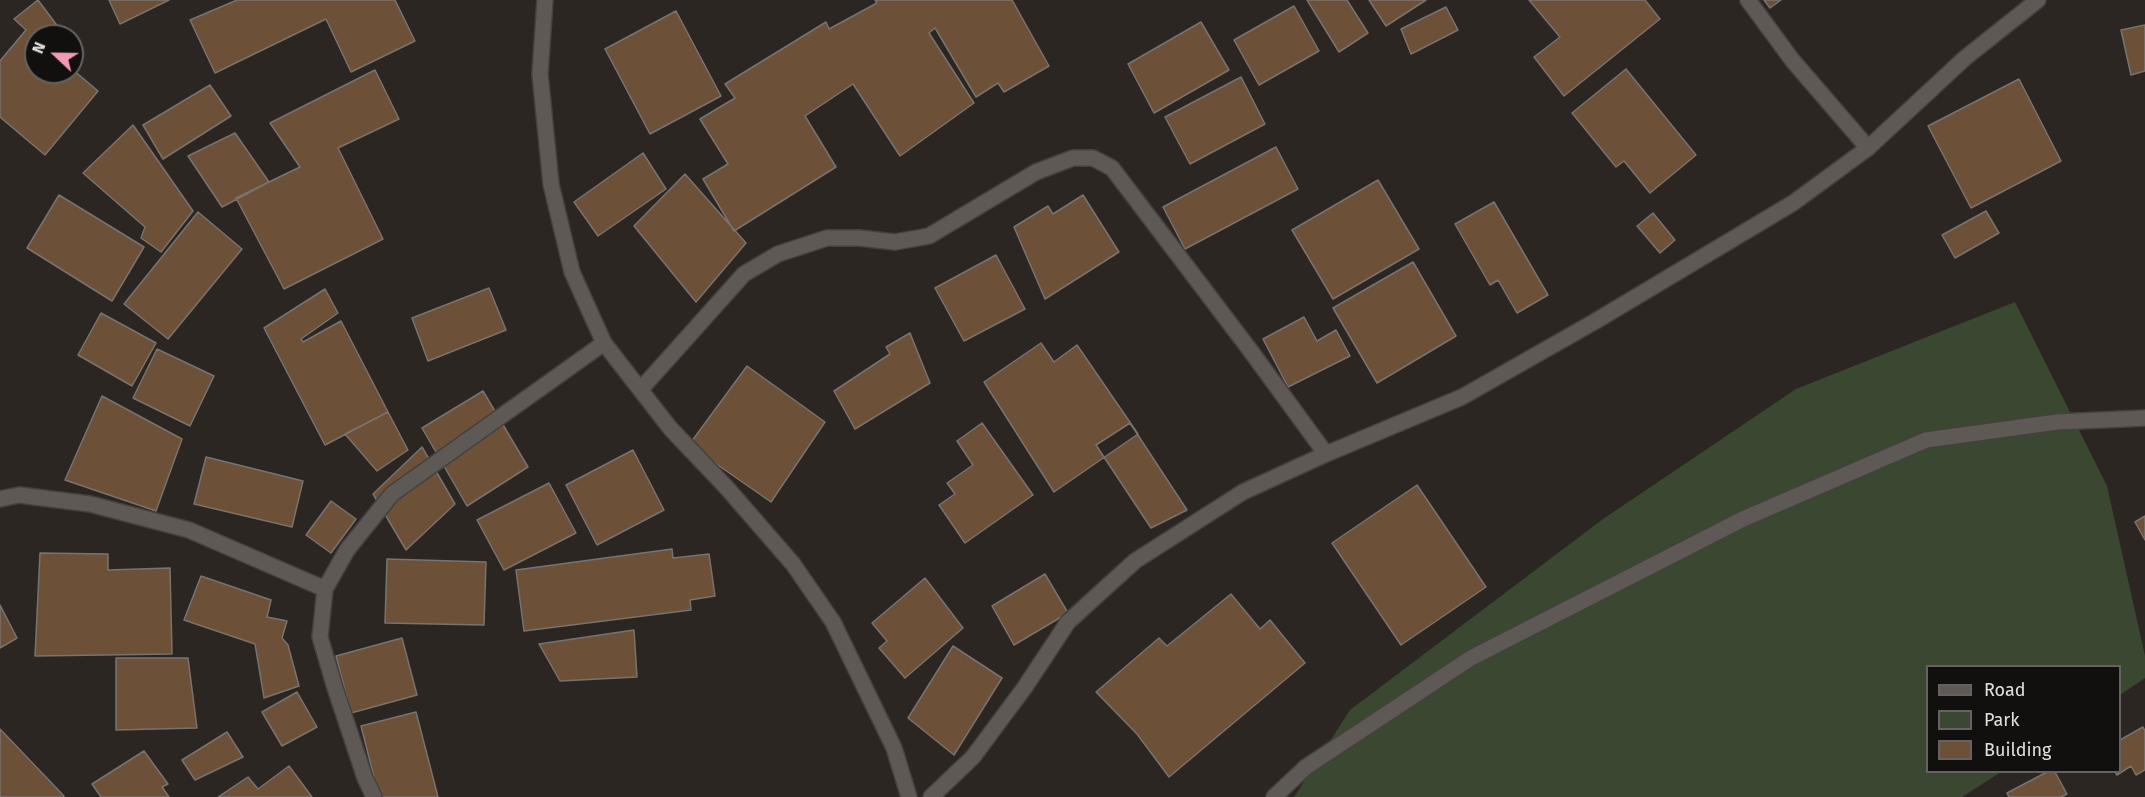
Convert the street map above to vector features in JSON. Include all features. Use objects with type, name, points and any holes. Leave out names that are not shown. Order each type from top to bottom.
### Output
[{"type":"street","points":[[545,0],[540,74],[551,184],[572,272],[604,343],[670,428],[727,488],[793,564],[833,622],[894,748],[909,797]]},
{"type":"street","points":[[1748,0],[1792,61],[1868,148]]},
{"type":"street","points":[[931,797],[973,757],[1068,622],[1135,561],[1243,492],[1326,454],[1462,397],[1594,322],[1793,203],[1868,148],[1965,58],[2038,0]]},
{"type":"street","points":[[641,389],[744,274],[778,254],[827,238],[859,238],[895,242],[929,236],[1036,172],[1073,158],[1093,159],[1112,168],[1326,454]]},
{"type":"street","points":[[374,797],[357,756],[320,637],[325,589],[347,549],[392,494],[604,343]]},
{"type":"street","points":[[1274,797],[1306,767],[1472,658],[1743,519],[1926,440],[2057,422],[2145,418]]},
{"type":"street","points":[[0,499],[19,495],[90,504],[189,530],[325,589]]},
{"type":"green space","points":[[2015,302],[2107,486],[2145,656],[2145,678],[2121,694],[2121,665],[1926,665],[1926,773],[1999,773],[1962,797],[1294,797],[1350,710],[1603,519],[1796,389]]},
{"type":"building","points":[[38,0],[56,24],[24,24],[24,28],[14,19]]},
{"type":"building","points":[[109,0],[169,0],[120,24]]},
{"type":"building","points":[[237,0],[395,0],[415,41],[351,72],[326,19],[215,73],[190,20]]},
{"type":"building","points":[[875,0],[1012,0],[1049,66],[1004,92],[998,83],[976,97],[935,28],[929,33],[974,103],[900,156],[853,84],[805,116],[836,167],[734,231],[703,179],[728,164],[700,119],[735,98],[725,84],[826,22],[829,29],[877,3]]},
{"type":"building","points":[[1307,0],[1347,0],[1368,33],[1339,52]]},
{"type":"building","points":[[1369,0],[1426,0],[1386,26]]},
{"type":"building","points":[[1529,0],[1645,0],[1660,19],[1564,96],[1534,57],[1560,37]]},
{"type":"building","points":[[1764,0],[1781,0],[1770,8]]},
{"type":"building","points":[[1294,6],[1319,51],[1259,85],[1234,40]]},
{"type":"building","points":[[1446,7],[1458,30],[1411,54],[1401,29]]},
{"type":"building","points":[[676,11],[721,96],[650,134],[605,49]]},
{"type":"building","points":[[1201,22],[1229,70],[1154,113],[1128,64]]},
{"type":"building","points":[[2145,25],[2145,71],[2131,75],[2121,30]]},
{"type":"building","points":[[24,32],[24,84],[84,84],[84,79],[98,91],[45,155],[0,117],[0,61]]},
{"type":"building","points":[[1626,69],[1696,155],[1650,193],[1624,161],[1616,167],[1572,113]]},
{"type":"building","points":[[375,70],[399,119],[338,148],[383,239],[284,289],[236,198],[300,167],[270,123]]},
{"type":"building","points":[[1241,77],[1265,124],[1190,164],[1165,117]]},
{"type":"building","points":[[2019,79],[2061,161],[1971,208],[1928,126]]},
{"type":"building","points":[[210,85],[231,116],[163,159],[143,125]]},
{"type":"building","points":[[133,125],[193,211],[161,252],[141,238],[145,227],[83,173]]},
{"type":"building","points":[[235,133],[269,182],[222,207],[188,156]]},
{"type":"building","points":[[1276,147],[1298,189],[1185,249],[1163,207]]},
{"type":"building","points":[[643,153],[666,189],[598,236],[574,202]]},
{"type":"building","points":[[685,174],[746,243],[696,302],[634,226]]},
{"type":"building","points":[[1378,180],[1419,249],[1333,299],[1292,230]]},
{"type":"building","points":[[59,195],[144,247],[112,301],[27,248]]},
{"type":"building","points":[[1083,195],[1119,252],[1045,299],[1014,227],[1048,206],[1053,214]]},
{"type":"building","points":[[1494,202],[1548,295],[1517,313],[1498,280],[1490,285],[1455,224]]},
{"type":"building","points":[[1986,211],[1999,233],[1955,258],[1942,235]]},
{"type":"building","points":[[198,212],[242,249],[168,339],[124,304]]},
{"type":"building","points":[[1653,213],[1675,240],[1660,253],[1637,226]]},
{"type":"building","points":[[996,255],[1025,309],[964,341],[935,288]]},
{"type":"building","points":[[1413,262],[1456,336],[1377,383],[1333,308]]},
{"type":"building","points":[[489,288],[506,330],[428,361],[412,318]]},
{"type":"building","points":[[325,289],[338,313],[301,339],[303,342],[341,321],[388,412],[325,445],[264,328]]},
{"type":"building","points":[[101,313],[156,343],[132,386],[78,355]]},
{"type":"building","points":[[1304,317],[1317,341],[1336,330],[1350,356],[1288,387],[1263,339]]},
{"type":"building","points":[[910,333],[930,383],[855,429],[834,391],[890,354],[886,347]]},
{"type":"building","points":[[1041,343],[1054,362],[1077,345],[1138,434],[1054,492],[984,382]]},
{"type":"building","points":[[157,349],[214,376],[190,426],[133,398]]},
{"type":"building","points":[[747,366],[825,422],[771,502],[689,445]]},
{"type":"building","points":[[483,391],[528,467],[467,506],[422,428]]},
{"type":"building","points":[[102,396],[182,439],[156,511],[65,480]]},
{"type":"building","points":[[388,412],[408,450],[377,471],[345,434]]},
{"type":"building","points":[[982,423],[1033,495],[965,543],[939,505],[955,494],[947,483],[973,465],[957,441]]},
{"type":"building","points":[[1130,423],[1187,510],[1151,528],[1096,445]]},
{"type":"building","points":[[422,447],[455,504],[406,550],[373,494]]},
{"type":"building","points":[[633,450],[664,510],[597,545],[566,485]]},
{"type":"building","points":[[206,457],[303,481],[292,527],[194,504]]},
{"type":"building","points":[[549,483],[576,533],[504,570],[477,520]]},
{"type":"building","points":[[1417,485],[1486,587],[1401,645],[1332,543]]},
{"type":"building","points":[[331,501],[356,519],[331,553],[306,535]]},
{"type":"building","points":[[2145,516],[2145,540],[2135,522]]},
{"type":"building","points":[[672,549],[673,558],[709,554],[715,596],[690,600],[691,610],[524,631],[516,570]]},
{"type":"building","points":[[40,553],[108,554],[108,570],[170,568],[172,654],[35,656]]},
{"type":"building","points":[[387,559],[486,562],[484,625],[385,623]]},
{"type":"building","points":[[1045,574],[1068,613],[1014,645],[992,606]]},
{"type":"building","points":[[201,576],[271,600],[267,617],[287,621],[282,638],[288,645],[299,686],[264,698],[255,644],[184,620]]},
{"type":"building","points":[[925,578],[963,628],[905,678],[879,648],[887,641],[872,623]]},
{"type":"building","points":[[1231,594],[1260,629],[1270,620],[1305,663],[1169,777],[1137,734],[1096,692],[1159,638],[1167,646]]},
{"type":"building","points":[[0,605],[17,638],[0,648]]},
{"type":"building","points":[[634,630],[637,677],[560,681],[539,644]]},
{"type":"building","points":[[402,638],[417,695],[351,713],[336,656]]},
{"type":"building","points":[[953,646],[1002,678],[954,755],[908,718]]},
{"type":"building","points":[[116,658],[188,658],[197,728],[116,730]]},
{"type":"building","points":[[297,692],[317,727],[282,746],[262,712]]},
{"type":"building","points":[[416,712],[438,797],[379,797],[361,726]]},
{"type":"building","points":[[2143,727],[2145,731],[2145,770],[2136,775],[2131,766],[2121,772],[2121,739]]},
{"type":"building","points":[[0,729],[64,796],[63,797],[0,797]]},
{"type":"building","points":[[227,732],[243,757],[195,780],[182,760]]},
{"type":"building","points":[[144,751],[168,784],[162,787],[169,797],[101,797],[92,784]]},
{"type":"building","points":[[289,766],[312,797],[218,797],[248,777],[258,789]]},
{"type":"building","points":[[2045,773],[2056,773],[2067,794],[2061,797],[2009,797],[2007,793]]}]
